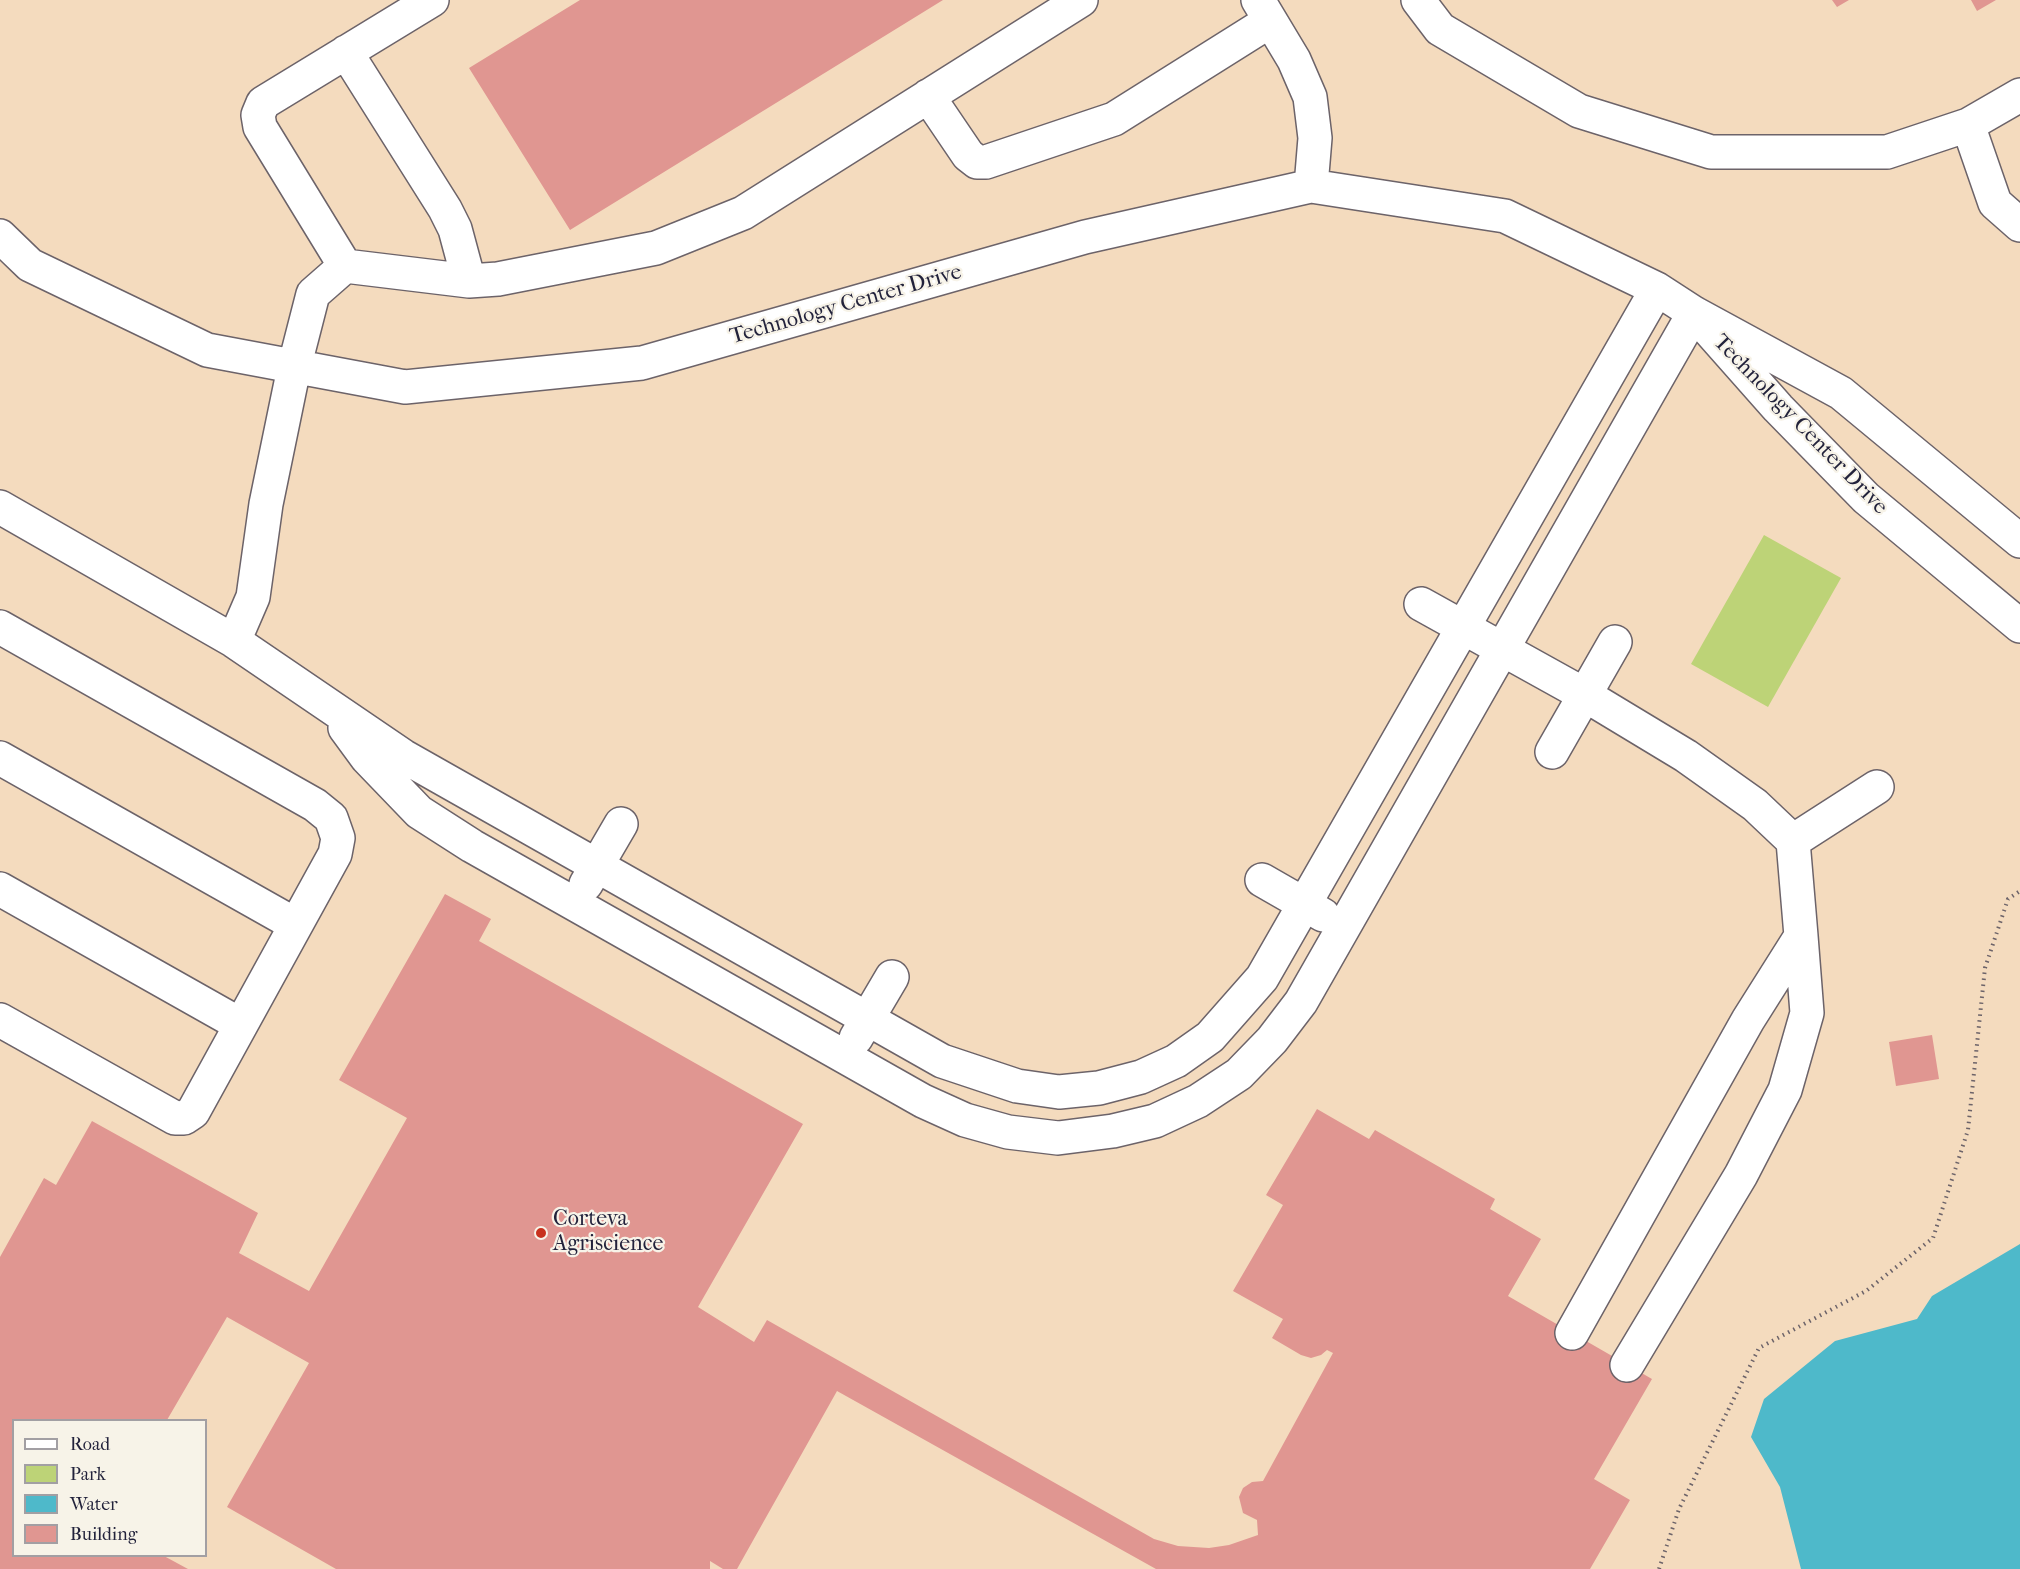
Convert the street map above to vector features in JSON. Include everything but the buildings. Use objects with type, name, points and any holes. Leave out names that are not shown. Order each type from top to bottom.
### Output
[{"type":"street","points":[[345,266],[260,127],[258,115],[262,103],[432,0]]},
{"type":"street","points":[[234,641],[253,597],[266,504],[294,368],[313,294],[345,266],[469,281],[498,279],[656,248],[743,213],[1081,0]]},
{"type":"street","points":[[1418,0],[1440,30],[1579,111],[1711,152],[1887,152],[1968,125],[2020,95]]},
{"type":"street","points":[[928,96],[968,155],[977,162],[986,162],[1114,120],[1264,11],[1294,60],[1310,97],[1316,138],[1311,186]]},
{"type":"street","points":[[346,52],[445,209],[455,228],[469,281]]},
{"type":"street","points":[[1968,125],[1995,203],[2020,225]]},
{"type":"street","name":"Technology Center Drive","points":[[0,236],[30,265],[207,350],[405,387],[642,363],[1085,237],[1311,186],[1505,216],[1657,289],[1694,313],[1841,393],[2020,541]]},
{"type":"street","points":[[0,507],[234,641],[295,680],[402,756],[942,1061],[1017,1086],[1059,1092],[1099,1088],[1141,1077],[1176,1061],[1210,1038],[1237,1010],[1262,978],[1657,289]]},
{"type":"street","points":[[329,706],[367,758],[419,812],[574,903],[923,1101],[965,1120],[1008,1132],[1058,1138],[1113,1131],[1155,1121],[1198,1101],[1239,1074],[1272,1040],[1301,1002],[1694,313]]},
{"type":"street","name":"Technology Center Drive","points":[[1694,313],[1778,408],[1866,498],[2020,626]]},
{"type":"street","points":[[1421,603],[1585,695],[1686,756],[1755,805],[1793,842],[1807,1012],[1785,1090],[1741,1175],[1627,1365]]},
{"type":"street","points":[[0,627],[315,805],[331,818],[338,838],[335,854],[296,925],[193,1112],[184,1118],[175,1118],[0,1020]]},
{"type":"street","points":[[1552,752],[1615,642]]},
{"type":"street","points":[[0,758],[296,925]]},
{"type":"street","points":[[1793,842],[1877,788]]},
{"type":"street","points":[[574,903],[621,824]]},
{"type":"street","points":[[1262,880],[1344,926]]},
{"type":"street","points":[[0,889],[241,1024]]},
{"type":"street","points":[[1572,1333],[1742,1031],[1801,936]]},
{"type":"street","points":[[844,1057],[892,977]]},
{"type":"path","points":[[1659,1569],[1679,1509],[1759,1348],[1866,1291],[1933,1238],[1968,1130],[1985,968],[2008,899],[2020,891]]},
{"type":"green space","points":[[1764,535],[1841,578],[1768,707],[1691,664]]},
{"type":"water","points":[[2020,1244],[2020,1569],[1801,1569],[1780,1487],[1751,1437],[1764,1399],[1835,1341],[1917,1319],[1932,1296]]},
{"type":"place","name":"Corteva Agriscience","points":[[541,1233]]}]
